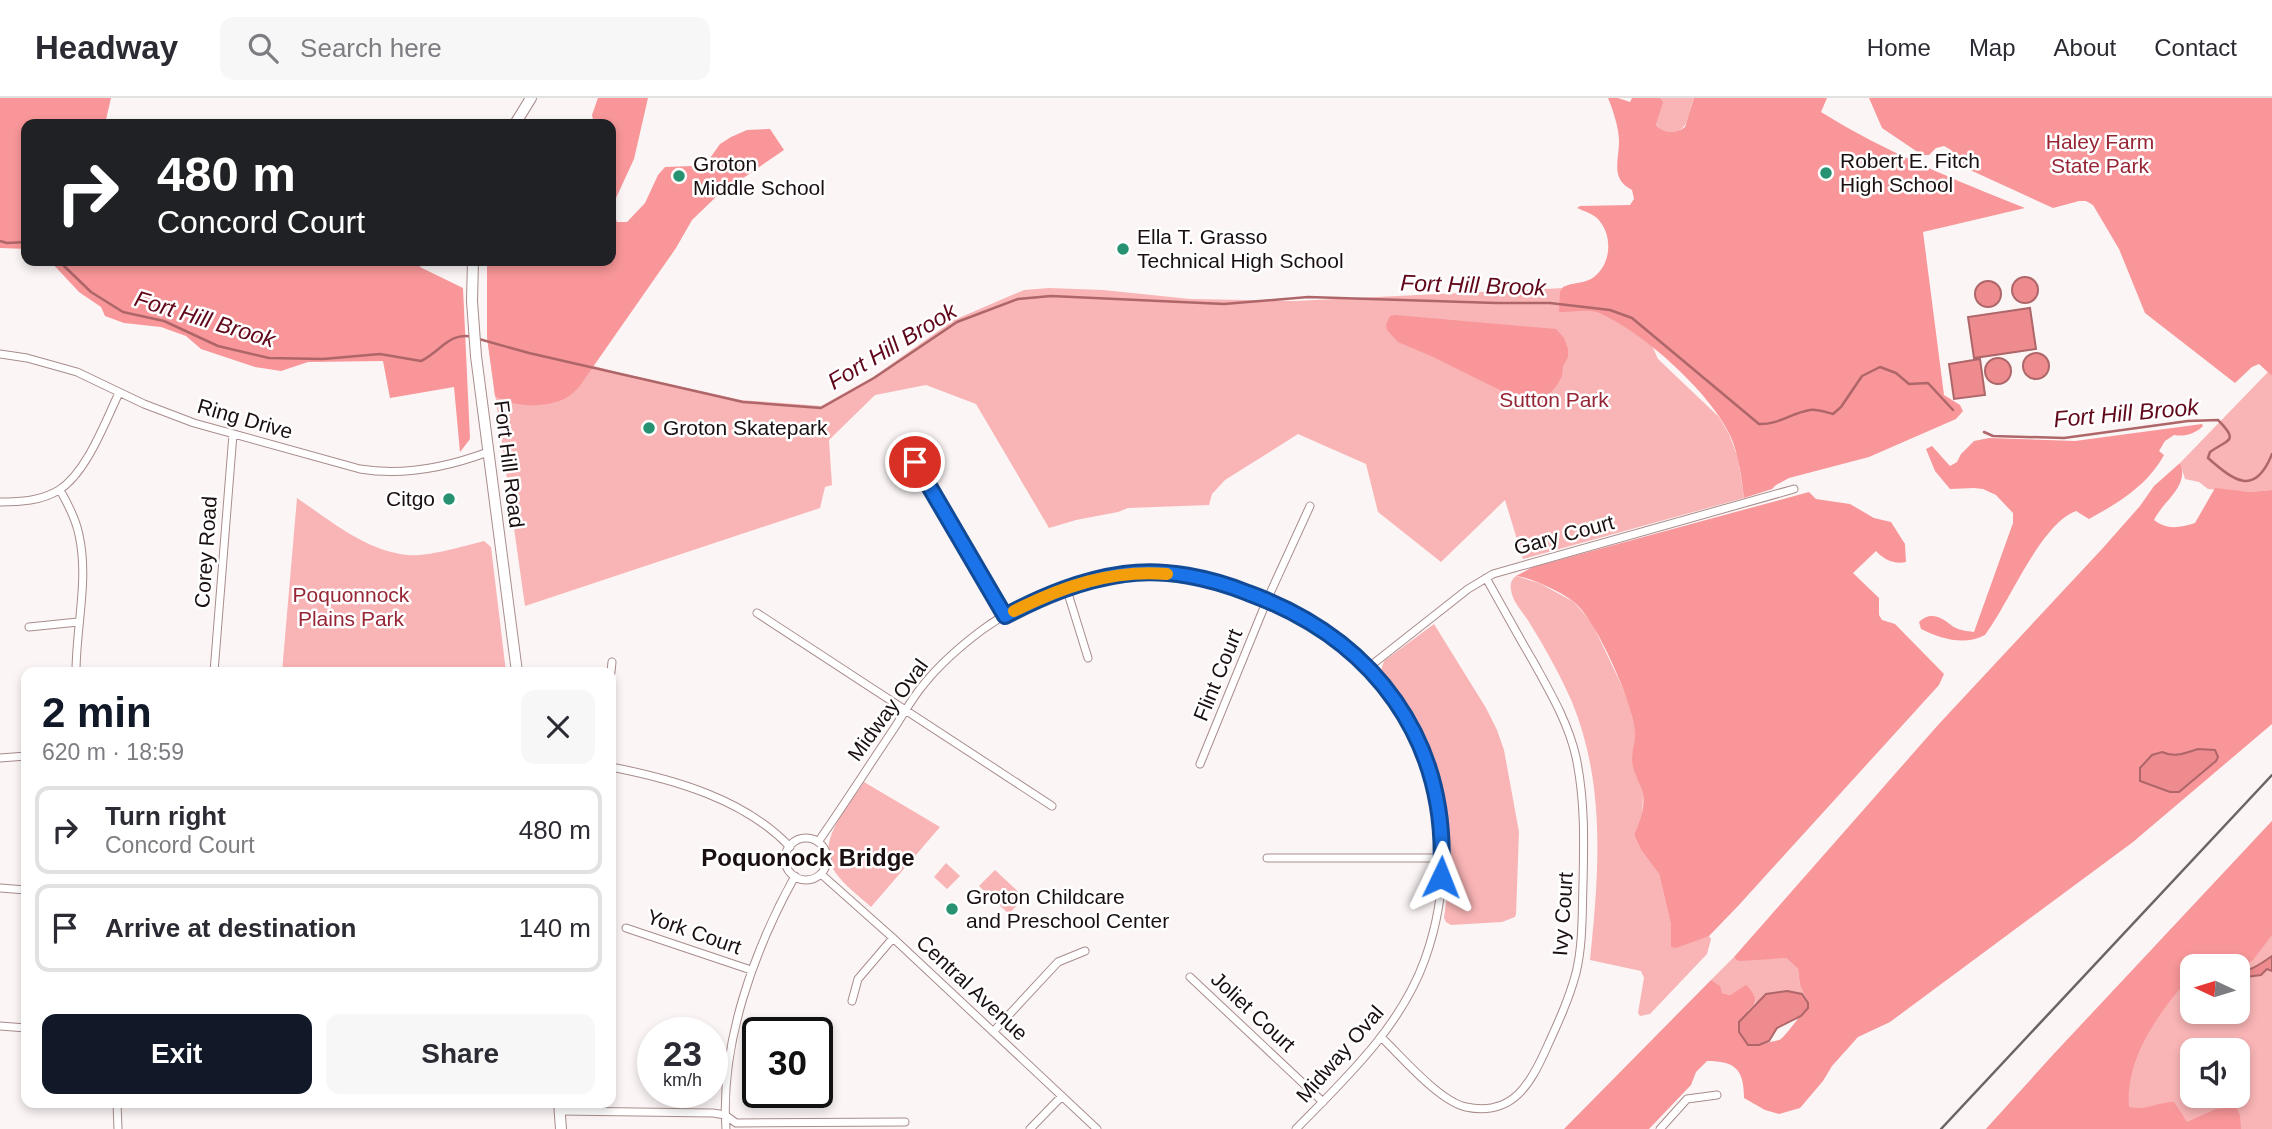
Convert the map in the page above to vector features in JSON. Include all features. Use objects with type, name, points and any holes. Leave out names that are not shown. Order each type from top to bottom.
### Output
[{"type":"main road","points":[[518,119],[531,98]]},
{"type":"main road","name":"Fort Hill Road","points":[[473,266],[475,347],[516,667]]},
{"type":"main road","points":[[560,1108],[561,1129]]},
{"type":"street","name":"Ring Drive","points":[[0,354],[27,358],[77,372],[171,415],[343,465],[377,471],[427,468],[488,452]]},
{"type":"street","points":[[0,502],[31,500],[60,490],[82,464],[119,393]]},
{"type":"street","name":"Corey Road","points":[[214,667],[233,434]]},
{"type":"street","points":[[915,462],[1005,616]]},
{"type":"street","name":"Gary Court","points":[[1369,667],[1468,589],[1486,578],[1508,569],[1794,489]]},
{"type":"street","points":[[60,490],[79,532],[82,553],[76,667]]},
{"type":"street","name":"Flint Court","points":[[1200,764],[1310,506]]},
{"type":"street","name":"Midway Oval","points":[[818,842],[924,683],[982,630],[1005,616],[1066,587],[1126,573],[1188,576],[1226,584],[1290,610],[1332,636],[1369,667],[1400,709],[1426,759],[1439,807],[1443,858],[1436,914],[1424,962],[1408,997],[1381,1037],[1296,1129]]},
{"type":"street","name":"Ivy Court","points":[[1381,1037],[1445,1097],[1470,1107],[1496,1106],[1515,1097],[1532,1079],[1565,1007],[1576,971],[1582,935],[1584,825],[1583,794],[1575,754],[1560,709],[1486,578]]},
{"type":"street","points":[[1066,587],[1088,658]]},
{"type":"street","points":[[757,613],[1052,806]]},
{"type":"street","points":[[29,627],[78,622]]},
{"type":"street","points":[[612,662],[612,667]]},
{"type":"street","points":[[0,758],[21,756]]},
{"type":"street","points":[[616,768],[664,778],[740,809],[778,835],[790,847]]},
{"type":"street","points":[[804,838],[818,842],[827,857],[821,874],[809,880],[795,876],[786,863],[786,854],[790,847],[804,838]]},
{"type":"street","points":[[1267,858],[1443,858]]},
{"type":"street","name":"Central Avenue","points":[[821,874],[1097,1129]]},
{"type":"street","points":[[726,1129],[729,1068],[738,1017],[751,970],[795,876]]},
{"type":"street","points":[[0,888],[21,890]]},
{"type":"street","name":"York Court","points":[[626,928],[751,970]]},
{"type":"street","points":[[852,1001],[858,979],[893,938]]},
{"type":"street","points":[[993,1032],[1058,962],[1085,951]]},
{"type":"street","name":"Joliet Court","points":[[1190,977],[1323,1102]]},
{"type":"street","points":[[0,1026],[21,1028]]},
{"type":"street","points":[[1660,1129],[1687,1099],[1717,1095]]},
{"type":"street","points":[[1030,1129],[1062,1096]]},
{"type":"street","points":[[117,1108],[118,1129]]},
{"type":"street","points":[[581,1108],[725,1115],[736,1123],[905,1122]]},
{"type":"green space","points":[[0,98],[111,98],[106,119],[21,119],[21,249],[0,248]]},
{"type":"green space","points":[[598,98],[648,98],[634,159],[616,198],[616,119],[593,119]]},
{"type":"green space","points":[[1608,98],[1630,102],[1632,98],[1660,98],[1663,102],[1656,125],[1670,132],[1685,127],[1694,98],[1827,98],[1821,112],[1870,140],[2025,208],[1923,232],[1944,395],[1960,405],[1963,411],[1956,419],[1869,457],[1789,478],[1772,489],[1744,498],[1738,458],[1730,435],[1707,400],[1691,382],[1653,347],[1615,321],[1594,311],[1559,312],[1560,292],[1563,287],[1594,277],[1607,256],[1608,240],[1602,225],[1595,216],[1577,208],[1630,205],[1634,199],[1632,190],[1625,186],[1618,175],[1619,136]]},
{"type":"green space","points":[[1660,98],[1694,98],[1688,119],[1678,131],[1666,132],[1656,125],[1662,102]]},
{"type":"green space","name":"Haley Farm State Park","points":[[1869,98],[2272,98],[2272,376],[2259,364],[2235,383],[2145,313],[2119,249],[2093,205],[2079,201],[2053,208],[1957,164],[1951,150],[1944,146],[1936,148],[1929,155],[1922,155],[1882,128]]},
{"type":"green space","points":[[770,129],[784,150],[717,196],[692,220],[676,248],[579,387],[566,398],[549,404],[521,405],[495,396],[487,337],[487,266],[616,266],[616,220],[617,222],[627,222],[645,203],[658,175],[665,167],[692,166],[708,161],[720,144],[731,137],[747,130]]},
{"type":"green space","points":[[55,266],[421,266],[463,288],[470,439],[460,452],[454,387],[390,398],[383,361],[308,362],[281,371],[255,367],[201,349],[186,336],[161,327],[124,323],[105,316],[101,307],[79,292]]},
{"type":"green space","name":"Sutton Park","points":[[1625,285],[1658,359],[1719,417],[1729,434],[1738,458],[1744,498],[1523,559],[1505,500],[1441,562],[1378,512],[1366,464],[1298,434],[1225,480],[1212,494],[1209,505],[1128,508],[1049,528],[976,404],[926,385],[875,395],[829,440],[832,485],[825,487],[820,508],[525,606],[487,337],[620,373],[741,400],[821,406],[873,377],[954,320],[1024,290],[1103,290],[1190,299],[1295,301]]},
{"type":"green space","points":[[1390,316],[1556,329],[1564,338],[1568,357],[1557,385],[1539,407],[1532,408],[1522,398],[1398,342],[1386,325]]},
{"type":"green space","points":[[2268,372],[2272,376],[2272,490],[2250,492],[2208,489],[2199,482],[2185,479],[2180,463]]},
{"type":"green space","points":[[2202,424],[2203,426],[2193,433],[2174,435],[2165,441],[2159,451],[2164,455],[2157,466],[2140,485],[2121,500],[2089,519],[2076,511],[2050,531],[1985,635],[1961,641],[1937,636],[1921,629],[1919,622],[1931,616],[1953,627],[1974,632],[2013,523],[2013,513],[1996,495],[1983,489],[1950,489],[1935,471],[1926,449],[1932,446],[1950,466],[1957,462],[1974,441],[1989,438],[2075,441]]},
{"type":"green space","points":[[2180,463],[2182,471],[2179,486],[2154,520],[2168,527],[2195,523],[2215,488],[2250,492],[2272,490],[2272,724],[2133,842],[1890,1022],[1858,1037],[1800,1108],[1779,1114],[1765,1110],[1744,1098],[1742,1080],[1736,1069],[1725,1063],[1707,1061],[1696,1072],[1691,1085],[1649,1129],[1564,1129],[1711,980],[1720,986],[1722,993],[1730,995],[1746,985],[1755,998],[1748,1011],[1764,1044],[1783,1037],[1808,1003],[1800,985],[1798,969],[1786,958],[1740,961],[1734,957],[1938,725],[2102,549],[2154,486]]},
{"type":"green space","points":[[1809,492],[1816,499],[1850,504],[1874,518],[1891,522],[1905,544],[1906,562],[1889,561],[1876,551],[1853,573],[1879,598],[1879,615],[1882,620],[1895,624],[1944,674],[1939,685],[1709,936],[1676,948],[1671,947],[1671,925],[1659,874],[1641,850],[1634,835],[1642,815],[1643,794],[1632,763],[1635,734],[1633,718],[1621,682],[1593,625],[1583,611],[1562,594],[1516,576],[1533,567]]},
{"type":"green space","name":"Poquonnock Plains Park","points":[[297,498],[349,534],[393,552],[426,554],[484,541],[491,547],[505,667],[282,667]]},
{"type":"green space","points":[[1516,576],[1539,583],[1574,602],[1592,623],[1630,706],[1636,733],[1632,758],[1643,794],[1642,818],[1634,835],[1641,850],[1659,874],[1671,925],[1671,947],[1709,936],[1711,939],[1707,954],[1650,1014],[1640,1016],[1638,1013],[1644,978],[1641,971],[1590,960],[1596,895],[1597,830],[1590,765],[1583,733],[1568,693],[1543,645],[1512,595],[1511,584]]},
{"type":"green space","points":[[1434,624],[1486,708],[1504,750],[1519,832],[1516,914],[1515,917],[1502,922],[1451,925],[1444,918],[1449,836],[1441,785],[1423,735],[1381,670],[1384,661]]},
{"type":"green space","points":[[864,782],[940,827],[871,907],[835,872],[828,849],[836,825]]},
{"type":"green space","points":[[2272,821],[2272,956],[2250,969],[2250,954],[2180,954],[2180,1024],[2250,1024],[2250,977],[2267,969],[2272,971],[2272,1129],[1986,1129]]},
{"type":"green space","points":[[2272,821],[2272,935],[2250,962],[2250,954],[2180,954],[2180,989],[2158,1018],[2139,1052],[2129,1088],[2129,1107],[2142,1108],[2174,1102],[2187,1122],[2216,1109],[2236,1108],[2241,1129],[1986,1129]]},
{"type":"green space","points":[[946,863],[960,876],[947,889],[934,877]]},
{"type":"green space","points":[[995,870],[1024,897],[1009,914],[979,886]]},
{"type":"green space","points":[[1734,957],[1736,960],[1786,958],[1798,969],[1800,985],[1806,998],[1802,994],[1766,994],[1755,1005],[1754,994],[1746,986],[1730,995],[1722,993],[1711,980]]},
{"type":"shaded area","points":[[2025,277],[2034,281],[2038,290],[2034,299],[2025,303],[2016,299],[2012,290],[2016,281]]},
{"type":"shaded area","points":[[1988,281],[1997,285],[2001,294],[1997,303],[1988,307],[1979,303],[1975,294],[1979,285]]},
{"type":"shaded area","points":[[2030,308],[2036,349],[1974,358],[1968,317]]},
{"type":"shaded area","points":[[2036,353],[2045,357],[2049,366],[2045,375],[2036,379],[2027,375],[2023,366],[2027,357]]},
{"type":"shaded area","points":[[1998,358],[2007,362],[2011,371],[2007,380],[1998,384],[1989,380],[1985,371],[1989,362]]},
{"type":"shaded area","points":[[1980,359],[1985,395],[1954,399],[1949,364]]},
{"type":"shaded area","points":[[2198,749],[2215,750],[2218,757],[2179,792],[2170,792],[2140,781],[2140,768],[2152,755],[2162,752],[2180,754]]},
{"type":"shaded area","points":[[2272,956],[2272,971],[2267,969],[2261,975],[2250,976],[2250,969]]},
{"type":"shaded area","points":[[1787,991],[1802,994],[1808,1008],[1801,1016],[1777,1028],[1769,1041],[1748,1045],[1739,1032],[1739,1022],[1766,994]]},
{"type":"waterway","name":"Fort Hill Brook","points":[[0,241],[21,242]]},
{"type":"waterway","name":"Fort Hill Brook","points":[[64,266],[91,292],[123,312],[164,321],[218,346],[269,358],[323,359],[380,354],[421,361],[451,340],[473,337]]},
{"type":"waterway","name":"Fort Hill Brook","points":[[479,339],[743,402],[821,408],[874,378],[957,322],[1018,299],[1051,296],[1224,304],[1308,297],[1550,303],[1610,310],[1632,318],[1759,424],[1772,423],[1810,410],[1833,414],[1841,407],[1862,376],[1880,367],[1896,373],[1909,384],[1928,383],[1953,410]]},
{"type":"waterway","name":"Fort Hill Brook","points":[[1984,432],[1993,436],[2064,438],[2188,421],[2218,420],[2230,436],[2226,442],[2210,452],[2208,458],[2227,473],[2243,481],[2251,480],[2258,476],[2272,454]]},
{"type":"railway","points":[[1941,1129],[2272,775]]},
{"type":"slow traffic","points":[[1014,611],[1066,587],[1126,573],[1167,574]]},
{"type":"place","name":"Robert E. Fitch High School","points":[[1826,173]]},
{"type":"place","name":"Groton Middle School","points":[[679,176]]},
{"type":"place","name":"Ella T. Grasso Technical High School","points":[[1123,249]]},
{"type":"place","name":"Groton Skatepark","points":[[649,428]]},
{"type":"place","name":"Citgo","points":[[449,499]]},
{"type":"place","name":"Groton Childcare and Preschool Center","points":[[952,909]]},
{"type":"district","name":"Poquonock Bridge","points":[[808,858]]},
{"type":"route","points":[[915,462],[1005,616],[1066,587],[1126,573],[1188,576],[1226,584],[1290,610],[1355,654],[1369,667],[1400,709],[1426,759],[1442,827],[1441,877]]}]
